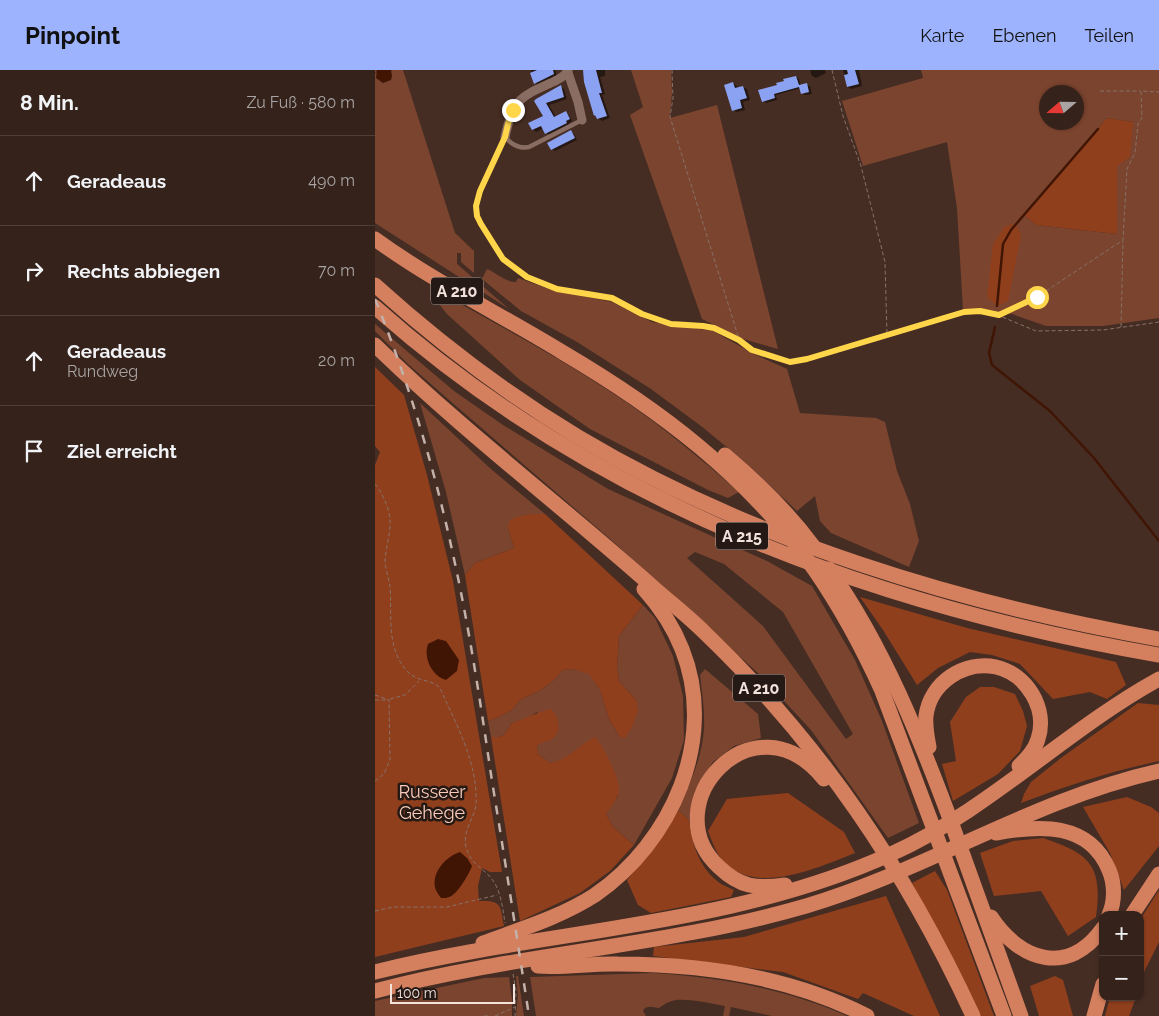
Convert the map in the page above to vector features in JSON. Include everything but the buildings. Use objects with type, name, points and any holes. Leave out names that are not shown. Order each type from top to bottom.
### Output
[{"type":"highway","name":"A 210","points":[[375,239],[406,260],[564,352],[631,396],[668,411],[727,463]]},
{"type":"highway","name":"A 215","points":[[375,285],[446,346],[519,399],[605,452],[686,494],[769,530],[891,574],[1019,609],[1159,639]]},
{"type":"highway","name":"A 215","points":[[375,307],[453,372],[531,426],[632,485],[735,534],[850,578],[911,597],[1004,622],[1159,655]]},
{"type":"highway","name":"A 210","points":[[375,345],[434,400],[705,632],[780,711],[827,769],[880,844],[935,939],[973,1016]]},
{"type":"highway","points":[[727,463],[814,568],[840,608],[869,662],[895,722],[1005,1016]]},
{"type":"highway","points":[[727,463],[762,489],[801,532],[831,572],[864,624],[910,718],[940,792],[1021,1016]]},
{"type":"highway","points":[[524,936],[586,900],[609,884],[631,864],[652,839],[671,808],[684,780],[691,754],[695,728],[694,701],[683,651],[673,628],[659,607],[615,553]]},
{"type":"highway","points":[[940,792],[925,727],[929,704],[941,684],[957,672],[974,667],[991,666],[1008,671],[1023,682],[1036,701],[1040,712],[1040,721],[1039,738],[1030,755],[989,796]]},
{"type":"highway","points":[[375,972],[440,958],[506,936],[524,936],[697,915],[772,897],[823,881],[868,864],[915,842],[964,814],[1127,697],[1159,678]]},
{"type":"highway","points":[[823,881],[764,888],[755,887],[745,885],[734,879],[715,864],[707,854],[701,839],[698,820],[702,794],[716,770],[737,754],[753,749],[776,748],[795,753],[816,768],[880,844]]},
{"type":"highway","points":[[375,991],[442,975],[509,963],[529,962],[735,925],[821,901],[877,880],[1073,796],[1159,771]]},
{"type":"highway","points":[[973,838],[1002,832],[1039,828],[1062,830],[1082,838],[1100,854],[1111,873],[1114,897],[1110,911]]},
{"type":"highway","points":[[1135,911],[1159,874]]},
{"type":"highway","points":[[979,896],[997,927],[1007,938],[1026,952],[1039,957],[1063,956],[1077,951],[1096,938],[1099,934]]},
{"type":"highway","points":[[529,962],[550,966],[589,964],[676,966],[738,974],[806,991],[867,1016]]},
{"type":"highway","points":[[1094,1016],[1099,998]]},
{"type":"street","points":[[567,70],[582,120]]},
{"type":"street","points":[[505,137],[511,116],[521,99],[560,79],[567,70]]},
{"type":"lane","points":[[505,137],[514,145],[524,148],[529,147],[582,120]]},
{"type":"path","points":[[673,70],[673,98],[670,117],[739,340]]},
{"type":"path","points":[[832,70],[843,116],[861,166],[885,262],[887,335]]},
{"type":"path","points":[[1100,91],[1159,92]]},
{"type":"path","points":[[1121,327],[1127,169],[1135,154],[1138,124],[1142,118],[1141,92]]},
{"type":"path","points":[[505,137],[480,191],[476,206],[477,216],[481,224],[503,259],[527,277],[557,289],[612,298],[642,314],[671,324],[714,328],[739,340],[752,350],[790,362],[807,359],[964,312],[980,311],[999,315],[1036,331],[1103,330],[1159,322]]},
{"type":"path","points":[[999,315],[1037,297],[1123,240]]},
{"type":"path","points":[[375,484],[383,498],[390,519],[385,562],[390,588],[389,618],[395,652],[407,671],[420,680],[434,682],[440,688],[468,754],[476,790],[476,806],[466,832],[466,846],[471,861],[494,882],[499,894],[506,936]]},
{"type":"path","points":[[375,700],[389,700],[405,695],[420,680]]},
{"type":"path","points":[[375,695],[389,700]]},
{"type":"path","points":[[375,781],[384,774],[390,759],[389,700]]},
{"type":"path","points":[[375,910],[393,906],[447,907],[499,894]]},
{"type":"path","points":[[495,1016],[515,1007]]},
{"type":"shaded area","points":[[377,70],[391,70],[391,80],[383,83],[376,78]]},
{"type":"shaded area","points":[[403,70],[455,233],[474,251],[474,273],[461,262],[461,253],[457,253],[457,264],[509,309],[375,223],[375,73]]},
{"type":"shaded area","points":[[631,70],[671,70],[670,118],[717,105],[778,349],[743,339],[702,319],[630,115],[643,107]]},
{"type":"shaded area","points":[[921,70],[1159,70],[1159,318],[1103,326],[1046,326],[1012,314],[979,309],[963,310],[957,208],[947,142],[863,166],[842,101],[923,78]],"holes":[[[1107,118],[1133,122],[1117,166],[1117,234],[1036,225],[1024,215]]]},
{"type":"shaded area","points":[[487,269],[512,282],[516,282],[518,278],[549,289],[612,302],[652,322],[713,331],[756,355],[787,369],[800,413],[876,418],[885,422],[897,471],[910,504],[919,541],[909,567],[831,533],[820,521],[815,496],[797,511],[746,463],[701,426],[651,389],[577,342],[521,311],[482,279]]},
{"type":"shaded area","points":[[436,290],[598,383],[666,431],[739,492],[728,498],[708,490],[590,429],[520,380],[447,314],[435,299]]},
{"type":"shaded area","points":[[375,324],[454,391],[503,425],[608,489],[767,561],[812,586],[855,660],[882,721],[919,823],[888,838],[811,730],[759,674],[617,545],[408,364],[375,331]],"holes":[[[695,552],[724,564],[783,612],[853,734],[846,739],[763,626],[687,558]]]},
{"type":"shaded area","points":[[420,403],[492,470],[545,514],[520,516],[508,528],[514,548],[475,563],[465,575],[446,492]]},
{"type":"shaded area","points":[[643,605],[655,618],[673,656],[683,696],[684,740],[672,778],[634,845],[613,827],[606,814],[618,796],[574,752],[560,761],[550,763],[538,754],[537,746],[542,741],[552,739],[537,712],[528,718],[512,723],[504,735],[498,737],[491,737],[488,721],[512,710],[520,700],[541,690],[563,670],[573,669],[589,673],[600,690],[609,719],[620,737],[636,700],[619,681],[617,668],[619,636]]},
{"type":"shaded area","points":[[438,639],[446,641],[459,660],[457,671],[446,680],[433,671],[427,655],[428,644]]},
{"type":"shaded area","points":[[705,669],[758,714],[761,738],[734,746],[713,762],[694,792],[689,820],[678,810],[695,771],[703,740],[704,716],[700,675]]},
{"type":"shaded area","points":[[460,852],[472,866],[466,879],[456,892],[448,897],[441,898],[435,888],[438,870],[450,857]]},
{"type":"shaded area","points":[[653,973],[727,981],[752,986],[800,998],[847,1016],[772,1016],[731,1007],[729,1016],[723,1016],[725,1006],[697,1001],[675,1000],[659,1008],[646,1008],[643,1011],[646,1016],[536,1016],[530,977]]},
{"type":"shaded area","points":[[516,976],[518,976],[524,1016],[516,1016],[518,995]]},
{"type":"shaded area","points":[[509,977],[512,1016],[375,1016],[375,1001],[484,978]]},
{"type":"green space","points":[[1107,118],[1133,122],[1130,157],[1117,166],[1117,234],[1036,225],[1024,215]]},
{"type":"green space","points":[[1016,224],[1021,235],[1008,301],[997,306],[987,297],[993,244],[1005,226]]},
{"type":"green space","name":"Russeer Gehege","points":[[375,367],[404,395],[427,475],[453,581],[502,872],[490,872],[482,868],[478,886],[479,901],[492,902],[499,905],[504,926],[375,957],[375,465],[380,452],[375,446]],"holes":[[[467,858],[469,863],[467,877],[454,894]]]},
{"type":"green space","points":[[532,514],[545,514],[643,605],[619,636],[617,668],[619,681],[636,700],[638,711],[632,727],[625,738],[620,737],[609,719],[600,690],[589,674],[573,669],[563,670],[541,690],[520,700],[512,710],[488,721],[465,575],[475,563],[514,548],[508,528],[510,520]]},
{"type":"green space","points":[[860,597],[967,628],[1116,662],[1126,685],[1107,699],[1090,692],[1053,699],[1020,664],[992,655],[970,652],[938,668],[917,685]]},
{"type":"green space","points":[[980,687],[994,687],[1015,694],[1023,711],[1027,726],[1020,751],[998,774],[953,801],[942,764],[956,761],[950,722],[966,697]]},
{"type":"green space","points":[[1138,703],[1159,705],[1159,761],[1089,779],[1021,803],[1031,782]]},
{"type":"green space","points":[[551,709],[557,719],[557,732],[552,739],[537,746],[538,754],[550,763],[568,756],[595,737],[610,762],[619,785],[617,797],[606,814],[613,827],[634,845],[610,871],[580,893],[520,921],[491,737],[504,735],[512,723]]},
{"type":"green space","points":[[788,793],[844,832],[855,853],[810,870],[793,875],[775,877],[759,878],[743,874],[726,864],[716,851],[708,831],[727,799]]},
{"type":"green space","points":[[1127,797],[1151,807],[1159,813],[1159,846],[1124,890],[1110,853],[1083,807]]},
{"type":"green space","points":[[678,810],[689,820],[694,845],[700,860],[718,882],[734,890],[731,897],[651,913],[638,905],[627,880],[658,841]]},
{"type":"green space","points":[[1043,838],[1082,856],[1095,873],[1098,899],[1096,917],[1068,936],[1041,891],[994,896],[980,853],[1013,841]]},
{"type":"green space","points":[[935,871],[947,890],[994,1016],[980,1016],[912,883]]},
{"type":"green space","points":[[1159,890],[1159,942],[1144,973],[1144,956],[1144,914]]},
{"type":"green space","points":[[886,896],[940,1016],[914,1016],[863,993],[858,999],[783,972],[653,956],[654,947],[744,937]]},
{"type":"green space","points":[[1055,976],[1063,980],[1073,1016],[1039,1016],[1030,986]]},
{"type":"green space","points":[[1109,1001],[1135,1001],[1129,1016],[1105,1016]]},
{"type":"waterway","points":[[997,306],[1003,244],[1011,230],[1098,129]]},
{"type":"waterway","points":[[995,327],[989,353],[992,365],[1050,411],[1094,458],[1159,541]]},
{"type":"railway","points":[[375,299],[420,427],[454,559],[475,670],[529,1016]]},
{"type":"route","points":[[513,110],[505,137],[477,199],[477,216],[503,259],[527,277],[557,289],[612,298],[642,314],[671,324],[714,328],[739,340],[752,350],[790,362],[807,359],[964,312],[980,311],[999,315],[1037,297]]}]
